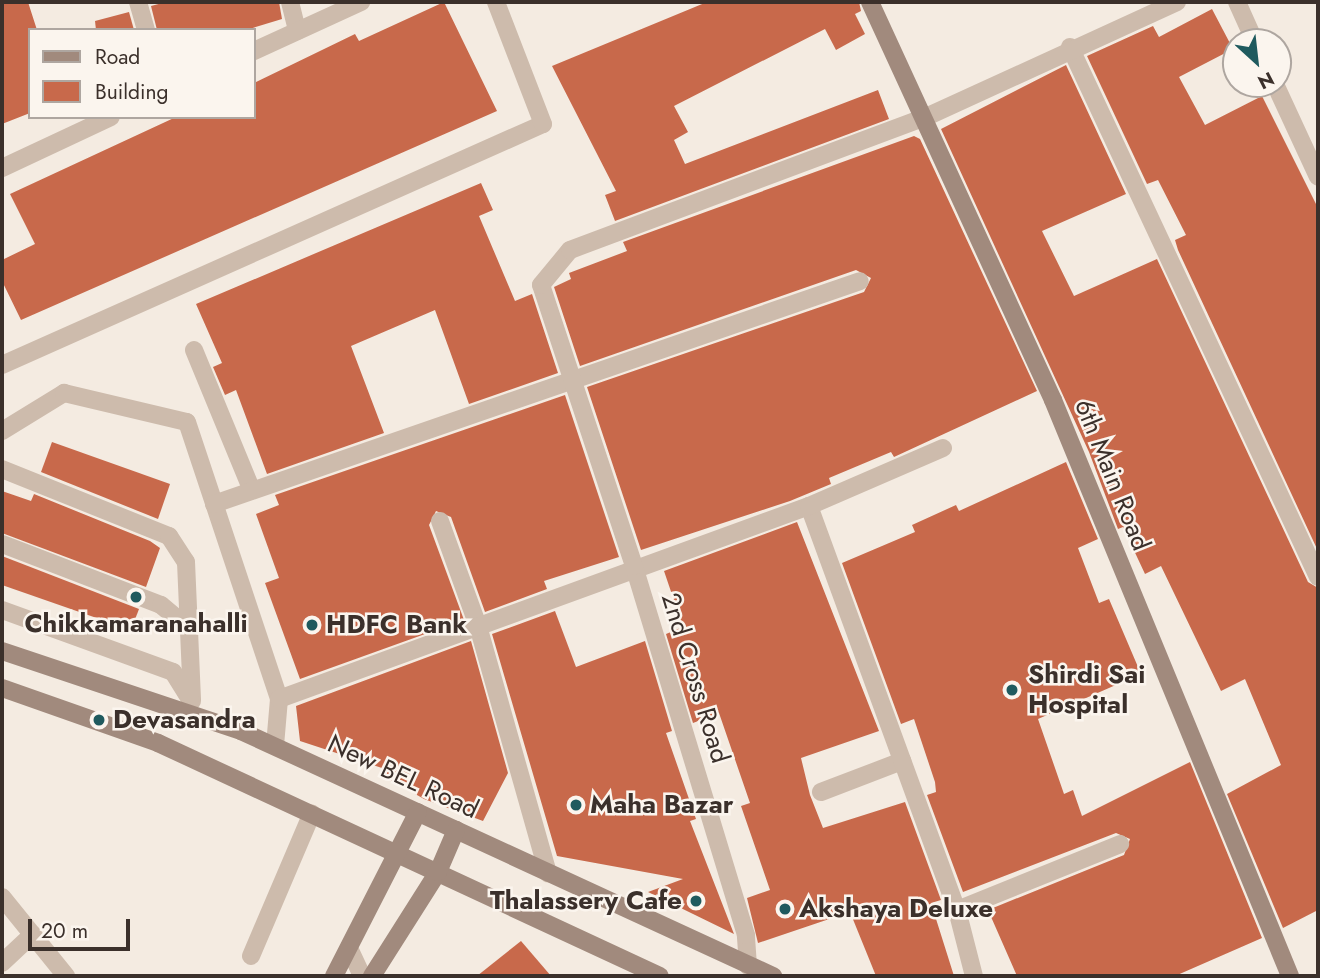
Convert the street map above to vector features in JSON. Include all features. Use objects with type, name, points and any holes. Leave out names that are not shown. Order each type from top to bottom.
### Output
[{"type":"main road","name":"6th Main Road","points":[[870,2],[926,117],[1053,400],[1290,976]]},
{"type":"main road","name":"New BEL Road","points":[[2,651],[194,708],[773,976]]},
{"type":"main road","points":[[2,688],[158,743],[660,976]]},
{"type":"main road","points":[[334,976],[418,812]]},
{"type":"main road","points":[[372,976],[439,872],[456,830]]},
{"type":"street","points":[[138,2],[145,28]]},
{"type":"street","points":[[290,2],[297,31]]},
{"type":"street","points":[[256,50],[360,2]]},
{"type":"street","points":[[2,365],[543,124],[496,2]]},
{"type":"street","points":[[926,117],[1070,47],[1177,2]]},
{"type":"street","points":[[1237,2],[1249,28]]},
{"type":"street","points":[[1070,47],[1318,578]]},
{"type":"street","points":[[1281,98],[1318,177]]},
{"type":"street","name":"2nd Cross Road","points":[[748,966],[746,935],[634,566],[576,381],[541,285],[570,250],[926,117]]},
{"type":"street","points":[[2,168],[107,119]]},
{"type":"street","points":[[214,504],[860,281]]},
{"type":"street","points":[[194,350],[252,491]]},
{"type":"street","points":[[2,431],[64,393],[187,422],[279,699],[275,746]]},
{"type":"street","points":[[279,699],[634,566],[810,506],[943,448]]},
{"type":"street","points":[[2,469],[169,536],[186,562],[186,626],[194,708]]},
{"type":"street","points":[[810,506],[957,910],[974,976]]},
{"type":"street","points":[[440,521],[478,626],[548,873]]},
{"type":"street","points":[[2,544],[161,606],[186,626]]},
{"type":"street","points":[[2,610],[173,672],[194,708]]},
{"type":"street","points":[[821,792],[902,761]]},
{"type":"street","points":[[251,956],[312,813]]},
{"type":"street","points":[[957,910],[1120,844]]},
{"type":"street","points":[[2,897],[66,976]]},
{"type":"street","points":[[2,962],[33,934]]},
{"type":"street","points":[[349,948],[362,976]]},
{"type":"building","points":[[2,2],[28,2],[36,28],[28,28],[28,114],[2,124]]},
{"type":"building","points":[[166,2],[279,2],[282,19],[253,28],[156,28],[151,6]]},
{"type":"building","points":[[444,2],[497,111],[21,320],[2,281],[2,260],[35,244],[10,194],[172,119],[256,119],[256,82],[355,34],[359,41]]},
{"type":"building","points":[[707,2],[859,2],[861,11],[855,14],[865,34],[836,50],[825,29],[674,106],[688,132],[674,140],[685,164],[878,90],[889,119],[615,221],[605,195],[616,191],[552,66]]},
{"type":"building","points":[[1212,9],[1222,28],[1222,55],[1179,77],[1205,125],[1263,98],[1318,208],[1318,551],[1178,250],[1175,240],[1186,235],[1158,180],[1147,184],[1087,56],[1153,26],[1159,37]]},
{"type":"building","points":[[129,12],[133,28],[96,28],[95,21]]},
{"type":"building","points":[[1066,65],[1126,194],[1042,231],[1074,296],[1157,259],[1308,582],[1318,588],[1318,910],[1283,928],[1227,794],[1281,765],[1245,679],[1221,691],[1161,566],[1145,574],[1123,527],[1118,529],[1089,452],[941,129]]},
{"type":"building","points":[[914,136],[920,139],[1037,391],[894,457],[891,452],[829,478],[831,484],[790,501],[641,550],[587,387],[864,292],[871,278],[856,270],[580,366],[554,287],[571,279],[569,273],[627,251],[623,242]]},
{"type":"building","points":[[481,183],[493,210],[479,216],[515,301],[532,294],[558,373],[469,404],[435,310],[351,346],[384,433],[267,474],[236,390],[225,395],[213,367],[222,363],[196,304]]},
{"type":"building","points":[[565,395],[619,557],[544,581],[547,589],[485,612],[451,517],[436,511],[429,525],[464,620],[300,679],[265,583],[279,578],[256,514],[279,505],[275,495]]},
{"type":"building","points":[[52,442],[170,484],[158,519],[41,472]]},
{"type":"building","points":[[1066,462],[1098,539],[1078,548],[1099,603],[1109,599],[1141,674],[1038,719],[1064,794],[1073,790],[1082,816],[1190,762],[1262,938],[1175,976],[1017,976],[988,910],[1124,855],[1130,839],[1116,833],[963,892],[927,795],[936,792],[935,782],[914,719],[901,724],[842,563],[915,532],[912,525],[956,505],[959,511]]},
{"type":"building","points":[[2,491],[31,501],[34,494],[150,541],[160,548],[146,587],[2,533]]},
{"type":"building","points":[[797,522],[879,731],[801,758],[810,795],[823,828],[905,802],[941,900],[931,903],[954,976],[876,976],[850,912],[758,943],[747,898],[770,890],[741,806],[750,803],[719,713],[693,723],[666,634],[683,627],[664,571]]},
{"type":"building","points":[[2,556],[139,609],[131,630],[2,585]]},
{"type":"building","points":[[555,611],[576,667],[645,641],[672,731],[666,733],[696,819],[690,821],[734,934],[648,892],[683,879],[557,856],[492,634]]},
{"type":"building","points":[[471,641],[508,773],[483,821],[424,799],[382,775],[385,769],[300,741],[296,706]]},
{"type":"building","points":[[521,941],[551,976],[477,976]]},
{"type":"place","name":"Chikkamaranahalli","points":[[136,597]]},
{"type":"place","name":"HDFC Bank","points":[[312,625]]},
{"type":"place","name":"Shirdi Sai Hospital","points":[[1012,690]]},
{"type":"place","name":"Devasandra","points":[[99,720]]},
{"type":"place","name":"Maha Bazar","points":[[576,805]]},
{"type":"place","name":"Thalassery Cafe","points":[[696,901]]},
{"type":"place","name":"Akshaya Deluxe","points":[[785,909]]}]
